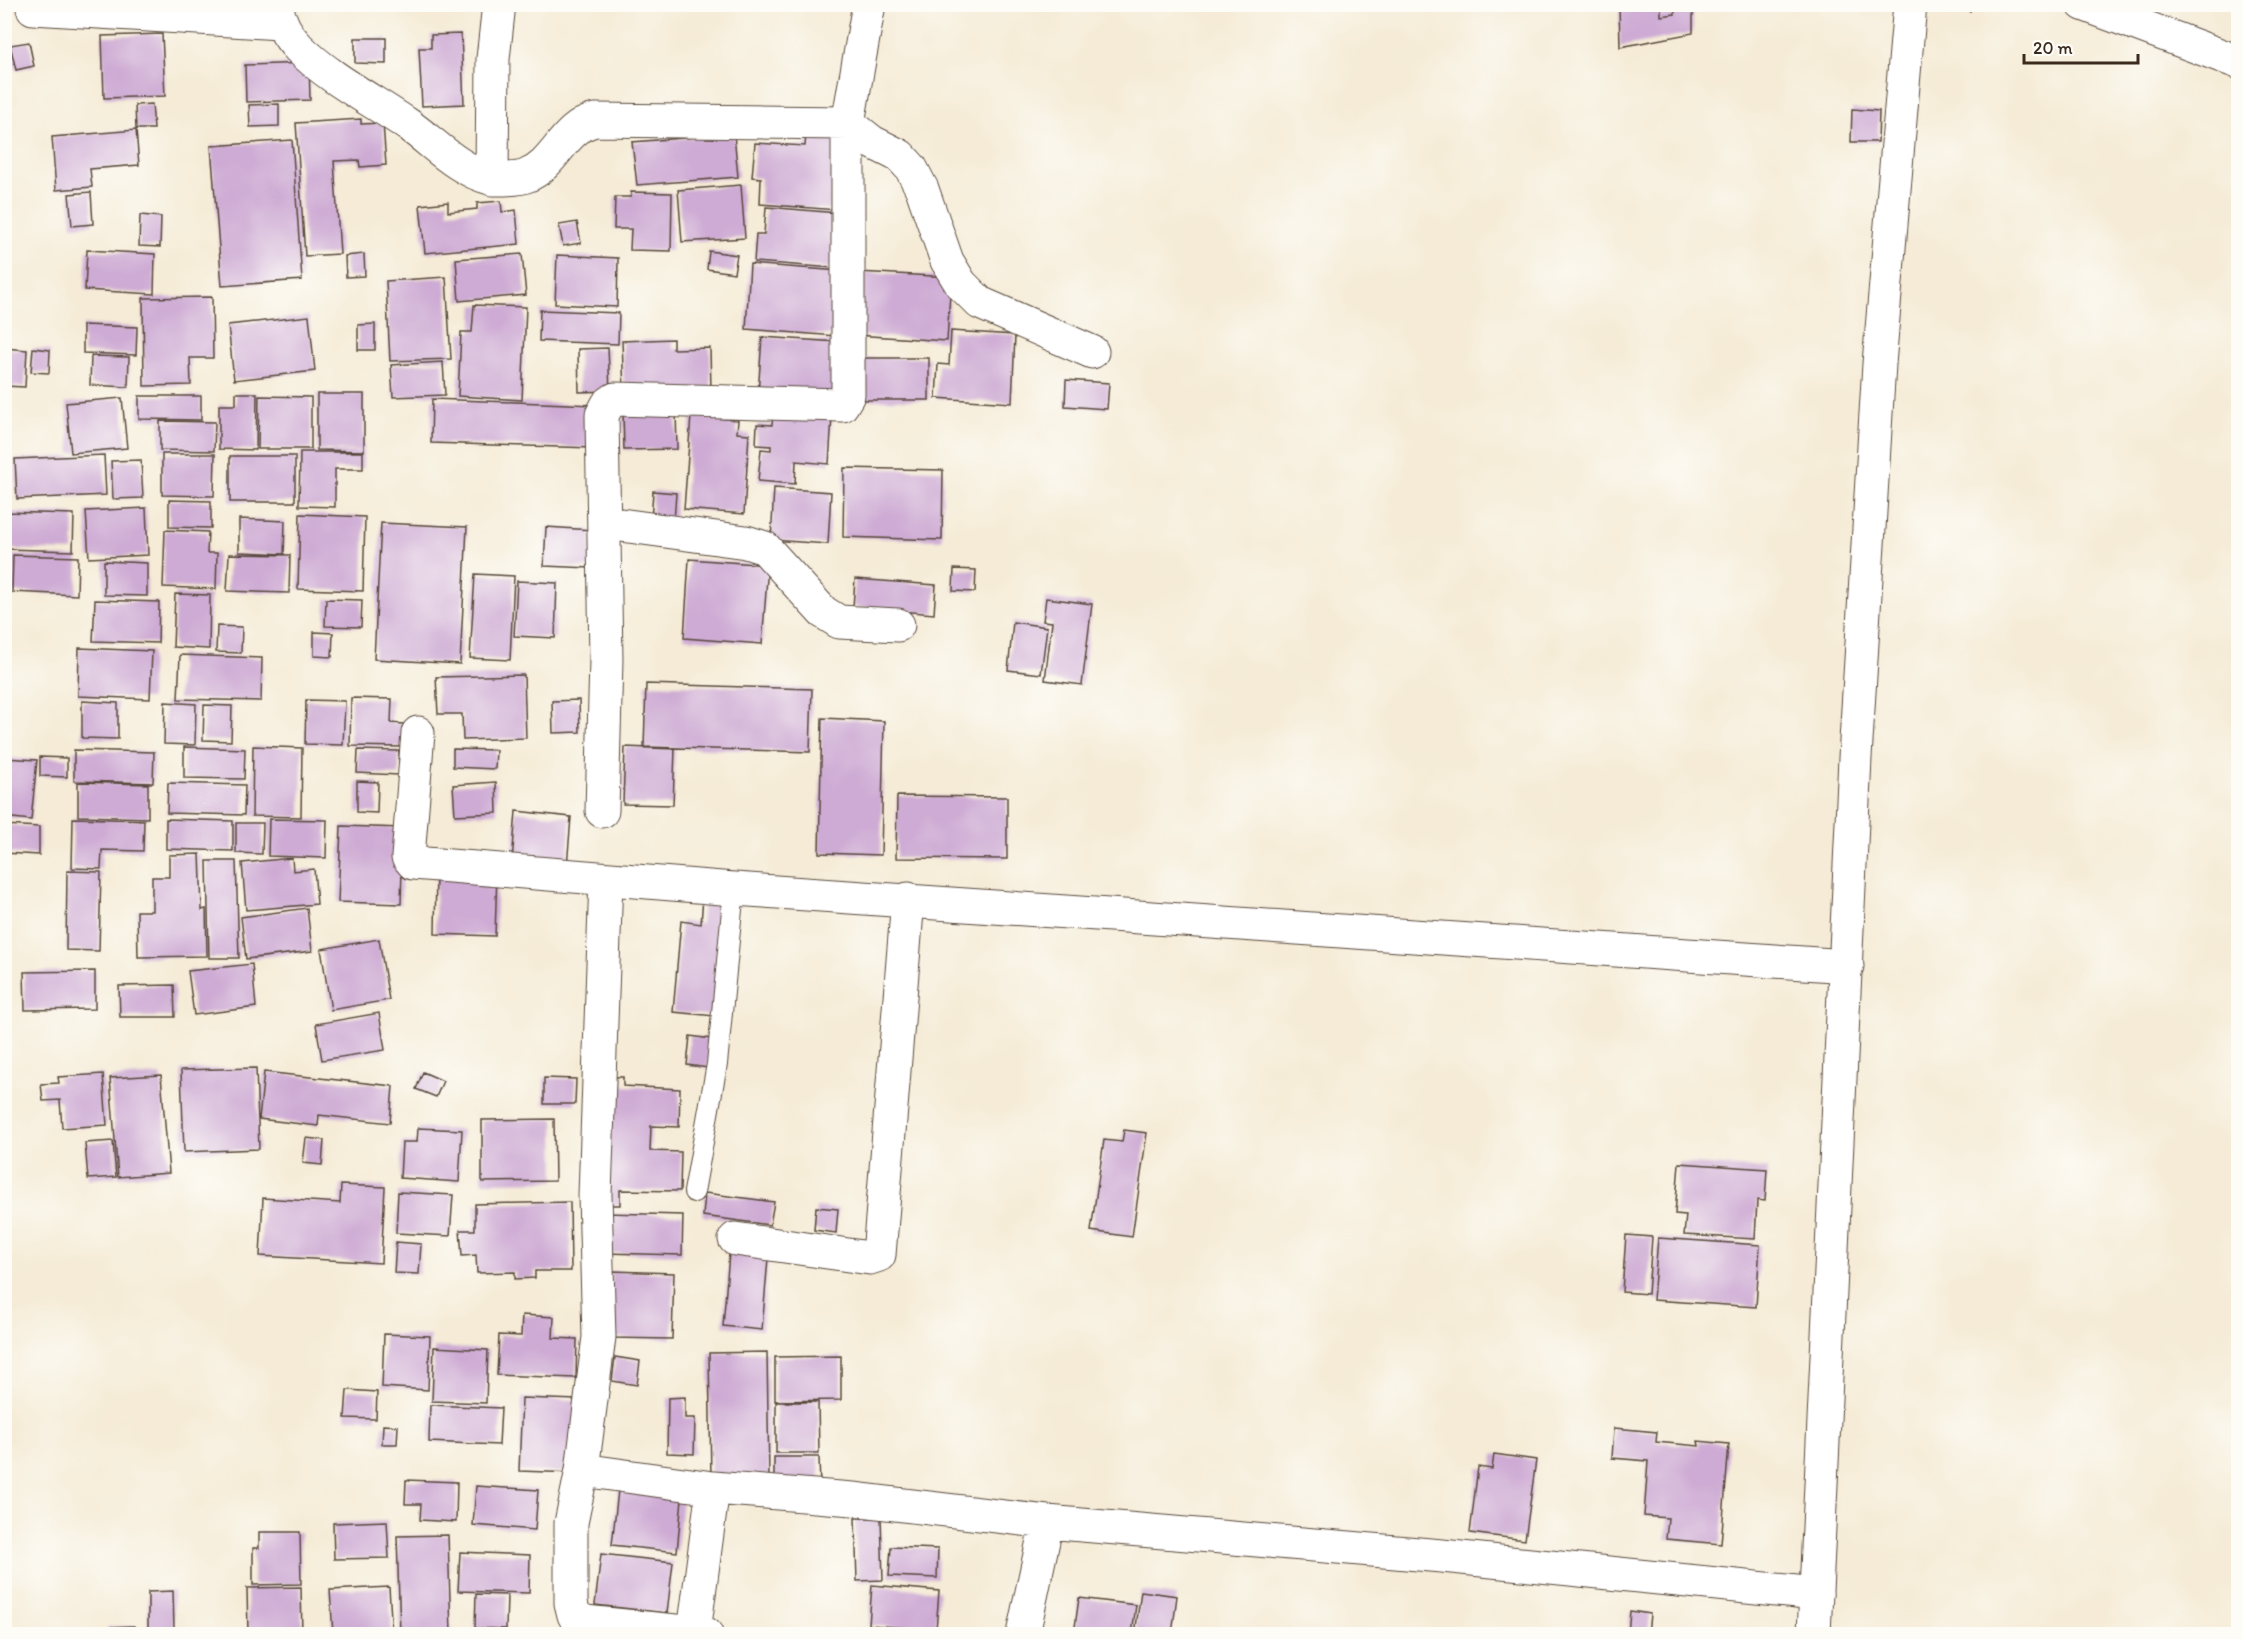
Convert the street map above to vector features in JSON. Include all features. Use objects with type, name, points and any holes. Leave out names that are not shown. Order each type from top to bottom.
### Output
[{"type":"street","points":[[492,178],[493,59],[499,4]]},
{"type":"street","points":[[602,811],[606,524],[602,415],[608,404],[615,399],[826,407],[842,405],[846,400],[848,123],[870,4]]},
{"type":"street","points":[[1814,1635],[1855,758],[1879,364],[1910,4]]},
{"type":"street","points":[[2083,4],[2238,62]]},
{"type":"street","points":[[33,8],[278,14],[298,47],[316,62],[414,129],[459,164],[492,178],[526,176],[548,161],[579,124],[595,120],[848,123],[872,142],[900,156],[911,168],[922,189],[947,261],[961,284],[980,303],[1092,352]]},
{"type":"street","points":[[606,524],[746,542],[765,548],[823,612],[839,622],[898,625]]},
{"type":"street","points":[[418,733],[408,857],[413,863],[734,889],[908,899],[1847,966]]},
{"type":"street","points":[[606,879],[595,1172],[598,1337],[582,1470],[571,1523],[571,1603],[574,1615],[585,1622],[700,1634],[713,1488]]},
{"type":"street","points":[[735,1239],[870,1258],[879,1255],[908,899]]},
{"type":"street","points":[[582,1470],[713,1488],[853,1499],[1047,1522],[1442,1556],[1816,1594]]},
{"type":"street","points":[[1023,1635],[1047,1522]]},
{"type":"lane","points":[[694,1192],[717,1064],[734,889]]},
{"type":"building","points":[[1619,4],[1661,4],[1661,16],[1675,14],[1675,4],[1693,4],[1693,33],[1620,47]]},
{"type":"building","points":[[1949,4],[1972,4],[1970,11]]},
{"type":"building","points":[[162,34],[165,96],[104,98],[102,36]]},
{"type":"building","points":[[461,34],[464,104],[422,106],[419,48],[431,48],[431,35]]},
{"type":"building","points":[[355,38],[386,38],[386,64],[355,63]]},
{"type":"building","points":[[29,42],[34,66],[16,70],[10,45]]},
{"type":"building","points":[[309,63],[310,100],[246,102],[245,65]]},
{"type":"building","points":[[152,104],[154,129],[136,129],[135,105]]},
{"type":"building","points":[[279,104],[279,126],[250,127],[249,105]]},
{"type":"building","points":[[1852,109],[1879,111],[1878,142],[1851,142]]},
{"type":"building","points":[[361,119],[361,124],[383,123],[386,165],[360,167],[359,160],[334,161],[340,254],[305,256],[296,123]]},
{"type":"building","points":[[136,130],[139,165],[90,169],[92,187],[56,190],[52,137]]},
{"type":"building","points":[[734,134],[738,177],[637,185],[632,142]]},
{"type":"building","points":[[806,135],[843,137],[837,210],[760,204],[761,178],[752,177],[755,143],[805,146]]},
{"type":"building","points":[[292,140],[302,280],[222,286],[211,146]]},
{"type":"building","points":[[741,185],[745,238],[682,242],[678,190]]},
{"type":"building","points":[[91,192],[93,224],[72,226],[69,194]]},
{"type":"building","points":[[631,192],[672,193],[671,251],[630,250],[631,229],[614,229],[615,197],[631,197]]},
{"type":"building","points":[[501,201],[502,212],[516,210],[519,244],[425,253],[420,205],[448,202],[448,212],[477,209],[477,203]]},
{"type":"building","points":[[766,207],[838,213],[834,268],[754,262],[756,234],[764,234]]},
{"type":"building","points":[[140,215],[161,217],[160,247],[139,246]]},
{"type":"building","points":[[577,222],[581,243],[563,246],[559,225]]},
{"type":"building","points":[[87,250],[155,254],[154,294],[85,290]]},
{"type":"building","points":[[709,251],[737,255],[734,273],[707,269]]},
{"type":"building","points":[[364,254],[365,276],[346,277],[345,256]]},
{"type":"building","points":[[522,254],[526,295],[459,301],[456,259]]},
{"type":"building","points":[[557,255],[618,258],[617,307],[555,304]]},
{"type":"building","points":[[750,264],[840,271],[836,336],[746,329]]},
{"type":"building","points":[[858,272],[951,277],[947,341],[855,335]]},
{"type":"building","points":[[446,277],[451,359],[390,361],[386,281]]},
{"type":"building","points":[[212,297],[213,358],[190,358],[191,385],[144,386],[143,298]]},
{"type":"building","points":[[474,305],[526,307],[522,400],[458,396],[461,332],[472,332]]},
{"type":"building","points":[[540,310],[619,313],[618,344],[539,341]]},
{"type":"building","points":[[309,316],[315,371],[234,380],[228,325]]},
{"type":"building","points":[[375,324],[375,350],[358,350],[358,325]]},
{"type":"building","points":[[83,325],[137,327],[136,355],[83,353]]},
{"type":"building","points":[[951,331],[1015,335],[1012,403],[936,398],[938,364],[949,365]]},
{"type":"building","points":[[762,337],[838,342],[834,401],[758,395]]},
{"type":"building","points":[[673,339],[673,349],[710,348],[711,390],[624,393],[622,341]]},
{"type":"building","points":[[4,348],[27,350],[25,387],[4,386]]},
{"type":"building","points":[[33,348],[50,350],[49,373],[31,372]]},
{"type":"building","points":[[608,348],[610,391],[579,392],[578,349]]},
{"type":"building","points":[[91,356],[129,357],[128,387],[90,385]]},
{"type":"building","points":[[854,358],[929,358],[929,400],[854,400]]},
{"type":"building","points":[[443,362],[445,395],[393,397],[391,365]]},
{"type":"building","points":[[1066,380],[1109,383],[1107,409],[1065,406]]},
{"type":"building","points":[[236,393],[257,393],[256,450],[219,449],[219,405],[236,405]]},
{"type":"building","points":[[317,394],[364,394],[364,451],[317,450]]},
{"type":"building","points":[[139,396],[201,396],[201,420],[139,419]]},
{"type":"building","points":[[259,396],[311,397],[311,449],[258,449]]},
{"type":"building","points":[[122,398],[127,448],[71,453],[66,403]]},
{"type":"building","points":[[432,399],[595,405],[594,448],[431,443]]},
{"type":"building","points":[[676,410],[677,449],[624,450],[623,412]]},
{"type":"building","points":[[773,412],[832,416],[829,464],[796,461],[795,484],[758,481],[761,449],[771,450],[771,446],[756,445],[757,424],[772,425]]},
{"type":"building","points":[[691,416],[738,420],[737,433],[749,434],[744,514],[684,509]]},
{"type":"building","points":[[160,421],[215,422],[214,451],[160,450]]},
{"type":"building","points":[[300,452],[363,452],[363,469],[335,469],[335,507],[299,506]]},
{"type":"building","points":[[162,454],[215,454],[214,496],[162,495]]},
{"type":"building","points":[[104,455],[106,495],[17,499],[15,459]]},
{"type":"building","points":[[230,456],[295,456],[295,502],[230,502]]},
{"type":"building","points":[[141,460],[143,498],[113,499],[111,461]]},
{"type":"building","points":[[844,468],[943,470],[942,540],[843,537]]},
{"type":"building","points":[[774,488],[831,492],[828,544],[771,540]]},
{"type":"building","points":[[653,491],[676,493],[674,522],[651,521]]},
{"type":"building","points":[[169,500],[211,501],[211,528],[169,527]]},
{"type":"building","points":[[146,508],[148,555],[89,558],[86,511]]},
{"type":"building","points":[[4,512],[74,514],[73,551],[4,549]]},
{"type":"building","points":[[300,514],[365,517],[363,591],[298,589]]},
{"type":"building","points":[[239,519],[285,521],[284,554],[239,552]]},
{"type":"building","points":[[381,523],[467,527],[460,664],[374,659]]},
{"type":"building","points":[[546,527],[592,530],[591,568],[544,566]]},
{"type":"building","points":[[165,530],[208,532],[207,553],[217,553],[216,589],[163,587]]},
{"type":"building","points":[[229,554],[290,555],[289,593],[227,591]]},
{"type":"building","points":[[13,555],[78,557],[77,595],[12,592]]},
{"type":"building","points":[[689,559],[768,565],[762,644],[684,638]]},
{"type":"building","points":[[104,561],[147,563],[147,596],[104,595]]},
{"type":"building","points":[[954,569],[976,570],[975,592],[953,591]]},
{"type":"building","points":[[475,574],[514,576],[510,660],[470,658]]},
{"type":"building","points":[[855,579],[936,585],[934,614],[853,607]]},
{"type":"building","points":[[517,581],[557,583],[555,638],[514,636]]},
{"type":"building","points":[[175,594],[210,595],[209,649],[173,647]]},
{"type":"building","points":[[1046,598],[1092,604],[1082,685],[1045,680],[1052,622],[1043,621]]},
{"type":"building","points":[[326,599],[362,600],[361,627],[325,626]]},
{"type":"building","points":[[95,600],[159,602],[158,643],[93,641]]},
{"type":"building","points":[[1013,622],[1047,627],[1041,674],[1008,670]]},
{"type":"building","points":[[217,626],[242,627],[241,653],[216,652]]},
{"type":"building","points":[[314,632],[333,633],[332,657],[314,656]]},
{"type":"building","points":[[79,648],[152,651],[150,699],[78,696]]},
{"type":"building","points":[[180,655],[262,658],[261,701],[178,699]]},
{"type":"building","points":[[524,675],[526,738],[463,740],[462,714],[438,714],[436,677]]},
{"type":"building","points":[[646,684],[812,689],[810,752],[644,747]]},
{"type":"building","points":[[351,698],[392,699],[391,723],[404,724],[403,747],[350,746]]},
{"type":"building","points":[[306,700],[345,701],[343,745],[305,744]]},
{"type":"building","points":[[579,700],[580,732],[553,733],[552,701]]},
{"type":"building","points":[[82,701],[118,703],[118,739],[82,738]]},
{"type":"building","points":[[165,702],[196,704],[195,745],[164,744]]},
{"type":"building","points":[[204,705],[232,706],[231,741],[203,740]]},
{"type":"building","points":[[822,718],[884,721],[881,855],[819,853]]},
{"type":"building","points":[[253,746],[302,748],[301,817],[252,816]]},
{"type":"building","points":[[184,747],[245,749],[244,779],[184,778]]},
{"type":"building","points":[[625,747],[675,749],[673,805],[623,804]]},
{"type":"building","points":[[453,749],[496,750],[495,769],[453,767]]},
{"type":"building","points":[[74,750],[154,752],[153,783],[74,781]]},
{"type":"building","points":[[358,750],[399,751],[399,775],[357,773]]},
{"type":"building","points":[[40,757],[67,758],[67,777],[40,776]]},
{"type":"building","points":[[4,758],[37,760],[31,820],[4,817]]},
{"type":"building","points":[[357,781],[378,782],[377,813],[357,812]]},
{"type":"building","points":[[78,782],[148,784],[148,818],[78,816]]},
{"type":"building","points":[[496,782],[497,813],[455,815],[453,785]]},
{"type":"building","points":[[168,783],[245,785],[244,815],[167,813]]},
{"type":"building","points":[[897,796],[1007,797],[1007,859],[896,858]]},
{"type":"building","points":[[516,811],[571,817],[567,867],[512,862]]},
{"type":"building","points":[[73,818],[144,820],[143,851],[102,850],[101,869],[72,868]]},
{"type":"building","points":[[166,819],[233,821],[233,851],[166,849]]},
{"type":"building","points":[[269,819],[327,820],[326,858],[268,856]]},
{"type":"building","points":[[236,823],[263,823],[262,854],[236,853]]},
{"type":"building","points":[[4,825],[39,827],[39,855],[4,853]]},
{"type":"building","points":[[341,826],[403,828],[401,904],[338,902]]},
{"type":"building","points":[[200,854],[202,910],[206,909],[207,956],[138,957],[137,911],[152,911],[152,877],[169,877],[169,855]]},
{"type":"building","points":[[292,858],[293,871],[314,869],[317,904],[246,910],[242,863]]},
{"type":"building","points":[[207,861],[236,861],[239,958],[209,958]]},
{"type":"building","points":[[67,871],[101,872],[99,951],[66,950]]},
{"type":"building","points":[[436,871],[497,872],[495,936],[435,934]]},
{"type":"building","points":[[703,897],[726,899],[715,1016],[673,1012],[681,921],[701,924]]},
{"type":"building","points":[[307,908],[312,951],[246,959],[241,917]]},
{"type":"building","points":[[379,939],[389,1000],[331,1010],[321,949]]},
{"type":"building","points":[[252,964],[256,1007],[194,1015],[188,971]]},
{"type":"building","points":[[95,971],[95,1009],[25,1010],[24,972]]},
{"type":"building","points":[[174,985],[175,1017],[120,1017],[119,986]]},
{"type":"building","points":[[379,1013],[385,1050],[322,1060],[316,1024]]},
{"type":"building","points":[[690,1036],[711,1039],[708,1068],[687,1065]]},
{"type":"building","points":[[256,1068],[259,1149],[184,1152],[181,1070]]},
{"type":"building","points":[[264,1072],[393,1086],[390,1123],[319,1115],[318,1126],[259,1119]]},
{"type":"building","points":[[423,1072],[443,1081],[436,1097],[416,1089]]},
{"type":"building","points":[[103,1074],[107,1125],[62,1128],[60,1100],[43,1101],[41,1084],[59,1083],[58,1077]]},
{"type":"building","points":[[161,1075],[169,1173],[118,1177],[110,1078]]},
{"type":"building","points":[[608,1077],[623,1077],[623,1086],[680,1089],[679,1127],[651,1126],[650,1151],[681,1152],[680,1191],[620,1190],[620,1205],[605,1205]]},
{"type":"building","points":[[544,1078],[576,1079],[575,1104],[544,1104]]},
{"type":"building","points":[[554,1119],[555,1181],[482,1182],[482,1120]]},
{"type":"building","points":[[418,1128],[462,1130],[459,1182],[400,1178],[402,1142],[417,1142]]},
{"type":"building","points":[[1124,1130],[1147,1133],[1132,1237],[1091,1231],[1104,1140],[1122,1142]]},
{"type":"building","points":[[306,1138],[324,1140],[322,1165],[303,1163]]},
{"type":"building","points":[[113,1141],[116,1177],[88,1179],[85,1143]]},
{"type":"building","points":[[1679,1163],[1767,1169],[1765,1201],[1757,1200],[1755,1239],[1684,1235],[1686,1215],[1675,1214]]},
{"type":"building","points":[[341,1185],[385,1187],[381,1263],[260,1256],[263,1198],[340,1203]]},
{"type":"building","points":[[398,1192],[453,1195],[450,1236],[396,1233]]},
{"type":"building","points":[[705,1193],[774,1202],[770,1225],[703,1216]]},
{"type":"building","points":[[570,1202],[571,1271],[535,1271],[535,1278],[515,1279],[515,1272],[477,1273],[476,1255],[462,1256],[460,1230],[475,1230],[475,1204]]},
{"type":"building","points":[[816,1207],[838,1209],[836,1233],[814,1230]]},
{"type":"building","points":[[605,1213],[683,1215],[682,1255],[604,1253]]},
{"type":"building","points":[[1626,1235],[1652,1237],[1648,1294],[1622,1292]]},
{"type":"building","points":[[1658,1238],[1760,1245],[1756,1307],[1653,1300]]},
{"type":"building","points":[[396,1242],[421,1244],[419,1274],[394,1273]]},
{"type":"building","points":[[730,1242],[769,1246],[762,1330],[723,1326]]},
{"type":"building","points":[[611,1271],[674,1273],[672,1339],[609,1338]]},
{"type":"building","points":[[522,1315],[554,1317],[553,1338],[577,1339],[576,1378],[497,1375],[499,1335],[521,1336]]},
{"type":"building","points":[[384,1334],[430,1336],[428,1390],[382,1387]]},
{"type":"building","points":[[434,1347],[488,1350],[486,1403],[432,1401]]},
{"type":"building","points":[[767,1352],[769,1479],[711,1480],[709,1353]]},
{"type":"building","points":[[841,1356],[841,1400],[775,1401],[775,1357]]},
{"type":"building","points":[[615,1357],[640,1361],[637,1385],[612,1381]]},
{"type":"building","points":[[347,1390],[377,1392],[376,1419],[345,1418]]},
{"type":"building","points":[[685,1397],[685,1418],[695,1418],[694,1454],[667,1453],[668,1398]]},
{"type":"building","points":[[522,1398],[578,1400],[575,1473],[519,1471]]},
{"type":"building","points":[[776,1402],[818,1402],[819,1453],[776,1453]]},
{"type":"building","points":[[430,1405],[501,1408],[499,1445],[429,1442]]},
{"type":"building","points":[[383,1425],[398,1426],[397,1444],[382,1444]]},
{"type":"building","points":[[1614,1428],[1657,1432],[1656,1442],[1699,1446],[1698,1441],[1729,1444],[1721,1544],[1666,1539],[1668,1518],[1644,1516],[1648,1461],[1612,1458]]},
{"type":"building","points":[[1494,1454],[1536,1460],[1525,1540],[1470,1533],[1478,1467],[1492,1469]]},
{"type":"building","points":[[774,1457],[819,1457],[820,1488],[774,1488]]},
{"type":"building","points":[[406,1480],[457,1482],[456,1522],[420,1520],[421,1504],[405,1504]]},
{"type":"building","points":[[619,1481],[683,1488],[677,1552],[612,1545]]},
{"type":"building","points":[[476,1486],[538,1490],[535,1530],[473,1525]]},
{"type":"building","points":[[855,1518],[881,1518],[883,1580],[857,1581]]},
{"type":"building","points":[[387,1521],[389,1558],[334,1559],[333,1523]]},
{"type":"building","points":[[259,1532],[300,1532],[301,1584],[253,1585],[253,1548],[259,1548]]},
{"type":"building","points":[[448,1535],[451,1634],[400,1634],[397,1536]]},
{"type":"building","points":[[891,1547],[938,1549],[937,1578],[889,1576]]},
{"type":"building","points":[[460,1552],[530,1555],[529,1593],[458,1591]]},
{"type":"building","points":[[601,1554],[673,1562],[667,1613],[595,1605]]},
{"type":"building","points":[[872,1585],[939,1591],[936,1630],[869,1625]]},
{"type":"building","points":[[301,1587],[302,1634],[248,1634],[247,1588]]},
{"type":"building","points":[[389,1587],[392,1634],[333,1634],[330,1590]]},
{"type":"building","points":[[173,1591],[174,1629],[148,1630],[148,1592]]},
{"type":"building","points":[[1141,1591],[1177,1596],[1172,1634],[1135,1634]]},
{"type":"building","points":[[476,1594],[507,1595],[506,1629],[475,1628]]},
{"type":"building","points":[[1079,1598],[1136,1605],[1132,1634],[1074,1634]]},
{"type":"building","points":[[1630,1611],[1650,1614],[1648,1634],[1628,1634]]},
{"type":"building","points":[[134,1626],[134,1634],[108,1634],[108,1627]]},
{"type":"building","points":[[1753,1629],[1790,1633],[1790,1634],[1753,1634]]}]
